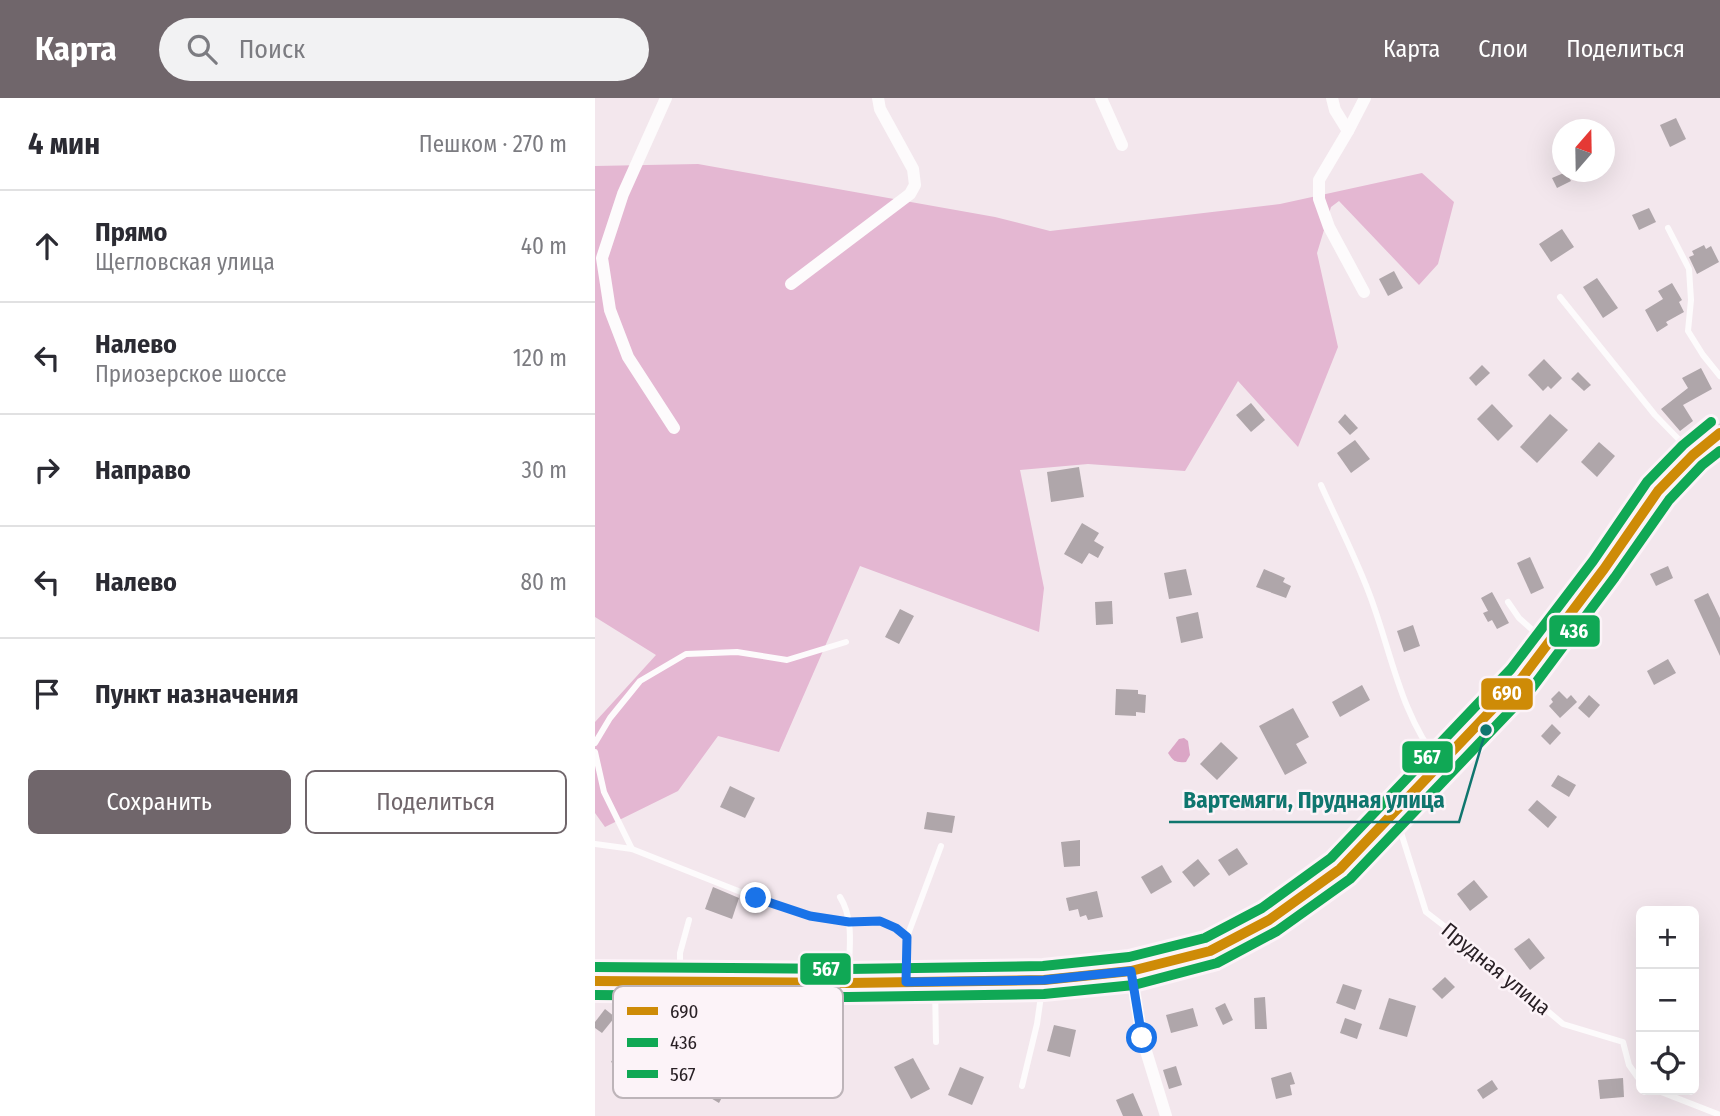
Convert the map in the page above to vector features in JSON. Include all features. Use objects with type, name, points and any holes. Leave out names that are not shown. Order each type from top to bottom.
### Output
[{"type":"main road","points":[[595,981],[935,983],[1044,980],[1131,971],[1210,951],[1269,920],[1340,869],[1522,678],[1604,569],[1658,491],[1693,455],[1720,433]]},
{"type":"street","points":[[666,98],[623,194],[602,258],[610,310],[628,357],[674,428]]},
{"type":"street","points":[[791,284],[910,194],[915,185],[913,169],[886,120],[878,98]]},
{"type":"street","points":[[1101,98],[1122,145]]},
{"type":"street","points":[[1332,98],[1335,110],[1348,131]]},
{"type":"street","points":[[1364,292],[1329,228],[1319,199],[1319,180],[1365,98]]},
{"type":"street","points":[[1131,971],[1142,1038],[1166,1116]]},
{"type":"lane","points":[[1668,228],[1689,269],[1691,300],[1688,331],[1720,376]]},
{"type":"lane","points":[[1560,297],[1655,415],[1693,455]]},
{"type":"lane","points":[[1321,485],[1369,593],[1401,691],[1425,746],[1440,764]]},
{"type":"lane","points":[[1508,601],[1519,618],[1548,644]]},
{"type":"lane","points":[[595,743],[610,718],[640,681],[686,654],[737,652],[787,660],[846,642]]},
{"type":"lane","points":[[595,752],[604,792],[632,849]]},
{"type":"lane","name":"Прудная улица","points":[[1392,814],[1398,824],[1426,912],[1563,1024],[1623,1042],[1629,1065],[1636,1075]]},
{"type":"lane","points":[[595,844],[632,849],[810,916],[849,922],[880,921],[896,928],[907,937]]},
{"type":"lane","points":[[906,982],[907,937],[941,846]]},
{"type":"lane","points":[[840,897],[847,909],[849,922],[848,983]]},
{"type":"lane","points":[[680,982],[680,953],[689,920]]},
{"type":"lane","points":[[1022,1086],[1044,980]]},
{"type":"lane","points":[[935,983],[936,1042]]},
{"type":"lane","points":[[1669,1095],[1720,1115]]},
{"type":"shaded area","points":[[698,164],[995,217],[1050,231],[1280,204],[1422,173],[1454,202],[1438,264],[1419,285],[1339,201],[1331,207],[1317,253],[1338,347],[1298,447],[1238,381],[1185,471],[1088,464],[1020,470],[1044,588],[1039,632],[860,566],[779,752],[718,736],[678,791],[605,827],[595,813],[595,722],[656,655],[595,617],[595,166]]},
{"type":"shaded area","points":[[1179,739],[1188,741],[1190,755],[1186,762],[1177,762],[1168,753]]},
{"type":"building","points":[[1676,118],[1686,139],[1670,147],[1660,125]]},
{"type":"building","points":[[1554,182],[1569,182],[1557,188]]},
{"type":"building","points":[[1649,208],[1656,222],[1639,230],[1632,215]]},
{"type":"building","points":[[1562,229],[1574,247],[1551,262],[1539,244]]},
{"type":"building","points":[[1704,245],[1706,249],[1711,246],[1719,262],[1697,274],[1689,257],[1694,255],[1692,251]]},
{"type":"building","points":[[1394,271],[1403,288],[1388,296],[1379,279]]},
{"type":"building","points":[[1597,278],[1618,308],[1603,318],[1583,287]]},
{"type":"building","points":[[1672,283],[1682,300],[1679,302],[1684,312],[1666,322],[1668,325],[1657,332],[1645,310],[1663,299],[1658,291]]},
{"type":"building","points":[[1544,359],[1562,378],[1551,389],[1548,386],[1543,391],[1528,375]]},
{"type":"building","points":[[1482,365],[1490,373],[1476,386],[1469,378]]},
{"type":"building","points":[[1701,368],[1712,389],[1683,405],[1693,421],[1680,431],[1661,409],[1688,388],[1682,378]]},
{"type":"building","points":[[1578,372],[1591,385],[1584,391],[1571,379]]},
{"type":"building","points":[[1251,403],[1265,420],[1251,432],[1236,415]]},
{"type":"building","points":[[1492,404],[1513,426],[1498,441],[1477,419]]},
{"type":"building","points":[[1345,414],[1358,428],[1350,435],[1338,422]]},
{"type":"building","points":[[1550,414],[1568,430],[1537,463],[1520,447]]},
{"type":"building","points":[[1355,440],[1370,459],[1351,473],[1337,453]]},
{"type":"building","points":[[1599,442],[1615,456],[1597,477],[1581,462]]},
{"type":"building","points":[[1079,467],[1084,497],[1051,502],[1047,472]]},
{"type":"building","points":[[1082,523],[1099,533],[1094,541],[1104,547],[1098,558],[1089,553],[1082,564],[1064,554]]},
{"type":"building","points":[[1530,557],[1544,588],[1531,594],[1517,563]]},
{"type":"building","points":[[1668,566],[1673,578],[1656,586],[1650,574]]},
{"type":"building","points":[[1186,569],[1192,595],[1169,599],[1164,573]]},
{"type":"building","points":[[1264,569],[1285,578],[1283,582],[1291,586],[1286,598],[1256,587]]},
{"type":"building","points":[[1492,592],[1509,623],[1497,629],[1492,620],[1488,622],[1483,613],[1488,611],[1481,598]]},
{"type":"building","points":[[1708,593],[1720,618],[1720,656],[1694,600]]},
{"type":"building","points":[[1112,601],[1113,624],[1096,625],[1095,602]]},
{"type":"building","points":[[900,609],[914,616],[899,644],[885,637]]},
{"type":"building","points":[[1198,612],[1203,638],[1181,643],[1176,617]]},
{"type":"building","points":[[1413,625],[1420,646],[1404,652],[1397,631]]},
{"type":"building","points":[[1668,659],[1676,673],[1654,685],[1647,671]]},
{"type":"building","points":[[1362,685],[1370,700],[1340,717],[1332,702]]},
{"type":"building","points":[[1116,689],[1138,690],[1138,694],[1146,695],[1145,713],[1136,712],[1136,716],[1115,715]]},
{"type":"building","points":[[1559,691],[1567,699],[1571,695],[1577,702],[1560,718],[1549,706],[1553,702],[1551,699]]},
{"type":"building","points":[[1589,695],[1600,705],[1589,718],[1578,708]]},
{"type":"building","points":[[1293,708],[1309,737],[1296,744],[1307,763],[1285,775],[1259,726]]},
{"type":"building","points":[[1552,724],[1561,733],[1550,745],[1541,736]]},
{"type":"building","points":[[1221,742],[1238,758],[1217,780],[1200,764]]},
{"type":"building","points":[[1558,775],[1576,785],[1569,797],[1551,786]]},
{"type":"building","points":[[730,786],[755,798],[745,818],[720,807]]},
{"type":"building","points":[[1537,800],[1557,817],[1548,828],[1528,810]]},
{"type":"building","points":[[927,812],[955,816],[952,833],[924,829]]},
{"type":"building","points":[[1080,840],[1080,866],[1064,867],[1061,842]]},
{"type":"building","points":[[1237,848],[1248,864],[1229,876],[1218,860]]},
{"type":"building","points":[[1198,859],[1210,874],[1194,887],[1182,872]]},
{"type":"building","points":[[1162,865],[1172,882],[1151,894],[1141,877]]},
{"type":"building","points":[[1474,880],[1488,897],[1470,911],[1457,894]]},
{"type":"building","points":[[713,887],[739,898],[732,919],[705,909]]},
{"type":"building","points":[[1097,891],[1103,917],[1088,920],[1086,915],[1080,917],[1078,909],[1069,911],[1066,898]]},
{"type":"building","points":[[1529,938],[1545,958],[1530,970],[1514,949]]},
{"type":"building","points":[[1445,977],[1455,987],[1442,999],[1432,989]]},
{"type":"building","points":[[1343,984],[1362,990],[1355,1010],[1336,1003]]},
{"type":"building","points":[[1265,997],[1267,1029],[1255,1029],[1254,998]]},
{"type":"building","points":[[1389,998],[1416,1006],[1407,1037],[1379,1029]]},
{"type":"building","points":[[1225,1003],[1233,1020],[1223,1025],[1215,1008]]},
{"type":"building","points":[[1193,1008],[1198,1026],[1171,1033],[1166,1015]]},
{"type":"building","points":[[605,1009],[613,1015],[613,1019],[602,1033],[595,1028],[595,1022]]},
{"type":"building","points":[[1345,1018],[1362,1024],[1357,1039],[1340,1033]]},
{"type":"building","points":[[1054,1025],[1076,1030],[1070,1057],[1047,1051]]},
{"type":"building","points":[[913,1058],[930,1089],[911,1099],[894,1067]]},
{"type":"building","points":[[1176,1066],[1182,1085],[1169,1089],[1163,1070]]},
{"type":"building","points":[[960,1067],[984,1077],[972,1105],[948,1095]]},
{"type":"building","points":[[1291,1072],[1295,1084],[1290,1085],[1292,1095],[1276,1099],[1271,1078]]},
{"type":"building","points":[[1623,1078],[1624,1097],[1600,1099],[1598,1080]]},
{"type":"building","points":[[1492,1080],[1498,1089],[1483,1099],[1477,1090]]},
{"type":"building","points":[[1133,1093],[1143,1116],[1123,1116],[1116,1100]]},
{"type":"transit line","name":"567","points":[[595,967],[848,969],[1043,966],[1129,957],[1205,938],[1262,908],[1331,858],[1511,669],[1593,561],[1647,482],[1683,445],[1711,422]]},
{"type":"transit line","name":"690","points":[[595,981],[848,983],[1044,980],[1131,971],[1210,951],[1269,920],[1340,869],[1522,678],[1604,569],[1658,491],[1693,455],[1720,433]]},
{"type":"transit line","name":"436","points":[[843,997],[1044,994],[1134,985],[1217,963],[1277,931],[1350,879],[1532,688],[1669,500],[1702,465],[1720,451]]},
{"type":"transit line","name":"436","points":[[595,995],[613,995]]},
{"type":"place","name":"Вартемяги, Прудная улица","points":[[1486,730]]},
{"type":"route","points":[[756,898],[810,916],[849,922],[880,921],[896,928],[907,937],[906,982],[1044,980],[1131,971],[1142,1038]]}]
